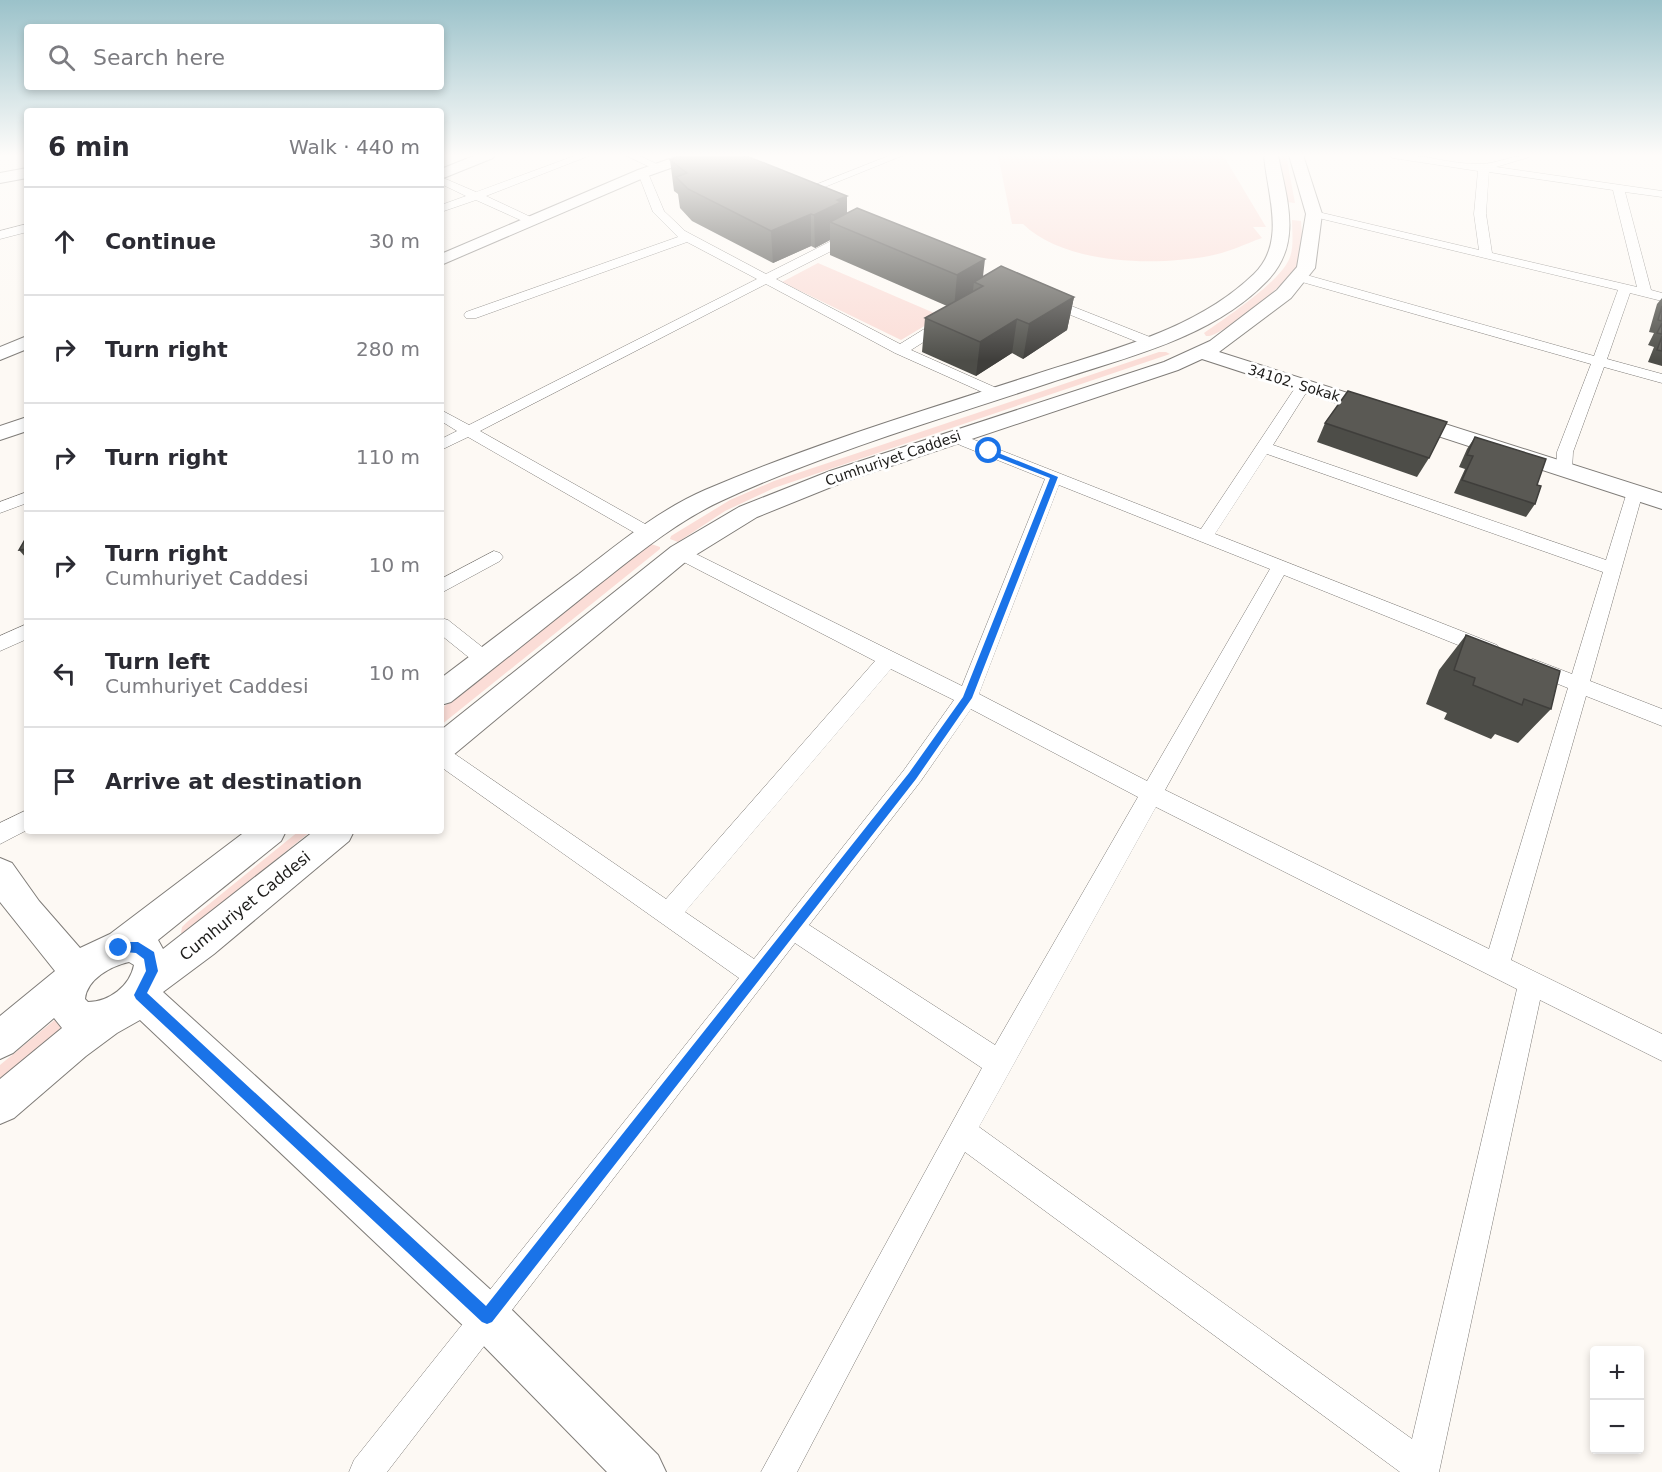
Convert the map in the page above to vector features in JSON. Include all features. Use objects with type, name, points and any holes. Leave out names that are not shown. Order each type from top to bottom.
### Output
[{"type":"main road","points":[[444,259],[525,224]]},
{"type":"main road","name":"Cumhuriyet Caddesi","points":[[444,692],[648,533],[710,497],[761,474],[996,393],[1160,340],[1193,326],[1225,305],[1268,269],[1278,252],[1279,224]]},
{"type":"main road","name":"Cumhuriyet Caddesi","points":[[444,745],[680,553],[748,512],[768,502],[956,436],[1171,366],[1208,349],[1269,307],[1299,277],[1308,262],[1313,224]]},
{"type":"main road","points":[[1160,340],[1208,349]]},
{"type":"main road","points":[[0,354],[24,343]]},
{"type":"main road","name":"34102. Sokak","points":[[1208,349],[1227,363],[1564,461],[1662,480]]},
{"type":"main road","name":"34102. Sokak","points":[[1208,349],[1564,461],[1635,492],[1662,501]]},
{"type":"main road","points":[[0,433],[24,425]]},
{"type":"main road","points":[[648,533],[680,553]]},
{"type":"main road","points":[[119,948],[266,834]]},
{"type":"main road","name":"Cumhuriyet Caddesi","points":[[0,1104],[73,1042],[106,1018],[124,1009],[145,987],[334,834]]},
{"type":"main road","points":[[0,873],[12,892],[77,975]]},
{"type":"main road","points":[[0,1040],[97,956],[129,946],[145,951],[152,963],[145,987],[487,1317],[641,1472]]},
{"type":"main road","points":[[77,975],[67,999],[74,1015],[82,1019],[106,1018]]},
{"type":"street","points":[[671,224],[687,238],[900,350],[996,393]]},
{"type":"street","points":[[444,444],[582,371],[768,280],[868,227],[861,224]]},
{"type":"street","points":[[1354,224],[1662,297]]},
{"type":"street","points":[[1480,224],[1485,255]]},
{"type":"street","points":[[1627,224],[1645,292]]},
{"type":"street","points":[[0,235],[24,229]]},
{"type":"street","points":[[471,315],[687,238]]},
{"type":"street","points":[[1299,277],[1662,379]]},
{"type":"street","points":[[1564,461],[1624,295],[1624,288]]},
{"type":"street","points":[[1029,293],[1160,340]]},
{"type":"street","points":[[900,350],[958,314]]},
{"type":"street","points":[[1205,537],[1304,385]]},
{"type":"street","points":[[444,416],[648,533]]},
{"type":"street","points":[[956,436],[1662,718]]},
{"type":"street","points":[[1264,447],[1612,569]]},
{"type":"street","points":[[366,1472],[912,776],[967,698],[1054,477]]},
{"type":"street","points":[[1497,966],[1635,492]]},
{"type":"street","points":[[0,508],[24,498]]},
{"type":"street","points":[[680,553],[1152,794],[1662,1048]]},
{"type":"street","points":[[444,585],[494,557]]},
{"type":"street","points":[[778,1472],[999,1062],[1280,567]]},
{"type":"street","points":[[444,627],[484,659]]},
{"type":"street","points":[[0,644],[24,633]]},
{"type":"street","points":[[668,914],[888,659]]},
{"type":"street","points":[[444,758],[756,975]]},
{"type":"street","points":[[0,834],[24,821]]},
{"type":"street","points":[[793,928],[999,1062]]},
{"type":"street","points":[[961,1131],[1423,1470],[1531,982]]},
{"type":"shaded area","points":[[1012,224],[1264,224],[1266,227],[1253,227],[1262,238],[1229,251],[1187,259],[1137,261],[1086,255],[1062,248],[1041,238],[1023,224]]},
{"type":"shaded area","points":[[1292,224],[1301,224],[1301,258],[1294,271],[1240,318],[1226,328],[1206,336],[1204,333],[1238,309],[1276,277],[1290,257]]},
{"type":"shaded area","points":[[818,263],[941,316],[901,340],[782,282]]},
{"type":"shaded area","points":[[1159,352],[1170,354],[774,488],[725,511],[678,542],[670,539],[671,536],[730,500],[774,481]]},
{"type":"shaded area","points":[[651,544],[660,547],[444,723],[444,707],[639,549]]},
{"type":"shaded area","points":[[295,834],[307,834],[186,933],[181,933],[182,927]]},
{"type":"shaded area","points":[[57,1018],[63,1029],[0,1079],[0,1065]]},
{"type":"building","points":[[757,224],[788,224],[771,231]]},
{"type":"building","points":[[834,224],[896,224],[985,259],[957,275]]},
{"type":"building","points":[[1001,266],[1074,297],[1029,324],[1017,319],[980,342],[925,318],[983,286],[974,282]]},
{"type":"building","points":[[1662,306],[1662,321],[1658,320]]},
{"type":"building","points":[[1662,323],[1662,334],[1657,333]]},
{"type":"building","points":[[1662,336],[1662,351],[1657,350]]},
{"type":"building","points":[[1348,391],[1447,422],[1429,458],[1325,423]]},
{"type":"building","points":[[1475,437],[1546,459],[1537,485],[1541,486],[1535,504],[1462,480],[1473,456],[1467,455]]},
{"type":"building","points":[[1466,635],[1560,671],[1551,709],[1524,699],[1522,705],[1473,685],[1475,678],[1454,670]]},
{"type":"route","points":[[119,948],[129,946],[138,948],[150,956],[152,971],[150,980],[140,995],[487,1317],[912,776],[967,698],[1054,477],[989,451]]}]
